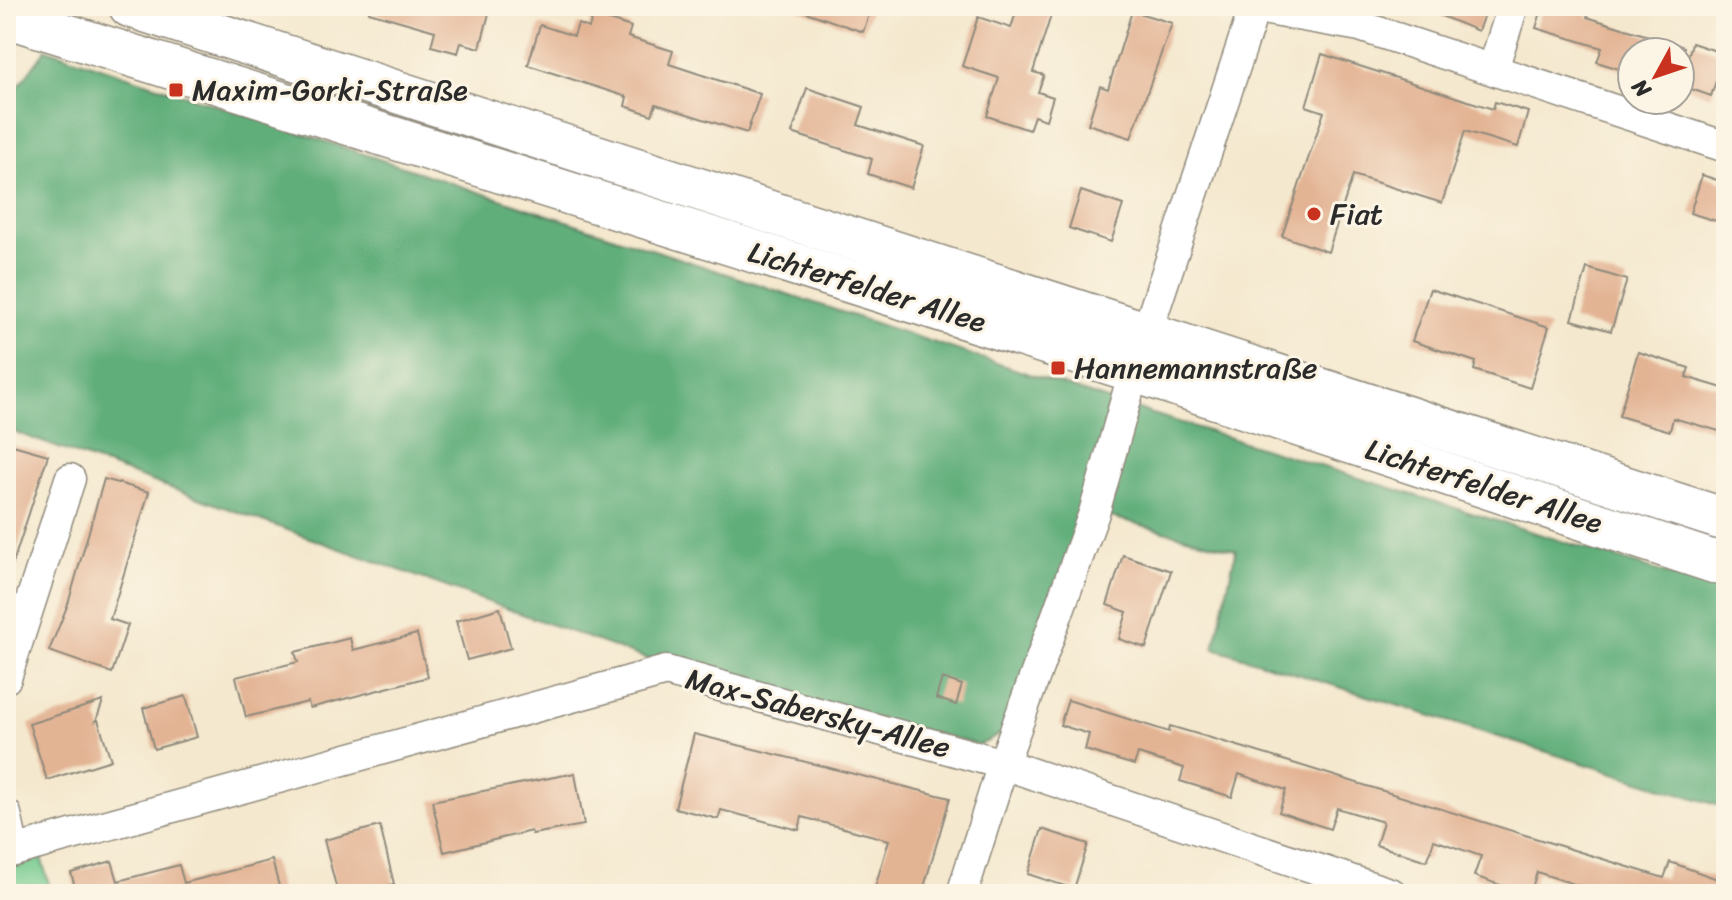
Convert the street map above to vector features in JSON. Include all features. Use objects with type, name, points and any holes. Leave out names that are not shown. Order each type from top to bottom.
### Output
[{"type":"main road","name":"Lichterfelder Allee","points":[[130,6],[1142,352],[1726,566]]},
{"type":"main road","name":"Lichterfelder Allee","points":[[6,16],[1142,352],[1726,520]]},
{"type":"street","points":[[1493,69],[1513,6]]},
{"type":"street","points":[[962,894],[1003,764],[1094,513],[1252,7],[1360,26],[1724,140]]},
{"type":"street","points":[[6,678],[70,479]]},
{"type":"street","name":"Max-Sabersky-Allee","points":[[10,852],[666,671],[1003,764],[1392,894]]},
{"type":"street","points":[[6,814],[10,852]]},
{"type":"green space","points":[[46,49],[1111,401],[1726,592],[1726,808],[1214,648],[1236,550],[1084,510],[1003,733],[980,745],[647,659],[6,429],[6,103]]},
{"type":"green space","points":[[39,851],[52,894],[6,894],[6,860]]},
{"type":"building","points":[[370,6],[491,6],[480,48],[461,43],[458,53],[431,46],[435,31],[369,12]]},
{"type":"building","points":[[800,6],[872,6],[863,32],[800,10]]},
{"type":"building","points":[[1018,6],[1054,6],[1033,72],[1044,75],[1038,92],[1053,97],[1046,120],[1034,116],[1029,130],[987,116],[999,78],[962,66],[978,17],[1011,28]]},
{"type":"building","points":[[1417,6],[1487,6],[1478,31]]},
{"type":"building","points":[[1543,6],[1591,6],[1587,17],[1648,36],[1616,36],[1616,68],[1597,62],[1602,48],[1536,28]]},
{"type":"building","points":[[1132,11],[1172,23],[1131,138],[1088,124],[1100,86],[1108,89]]},
{"type":"building","points":[[593,15],[631,27],[628,37],[673,51],[669,64],[760,94],[747,133],[656,104],[652,115],[625,106],[627,97],[528,65],[540,25],[574,36],[578,24],[589,28]]},
{"type":"building","points":[[1696,44],[1725,54],[1711,96],[1696,91]]},
{"type":"building","points":[[1322,54],[1493,109],[1495,102],[1528,112],[1518,147],[1465,131],[1442,203],[1353,175],[1328,252],[1282,236],[1324,112],[1306,106]]},
{"type":"building","points":[[807,88],[864,107],[858,125],[924,146],[911,188],[868,174],[872,159],[792,133]]},
{"type":"building","points":[[1702,175],[1726,183],[1726,224],[1690,213]]},
{"type":"building","points":[[1081,191],[1123,205],[1111,242],[1069,228]]},
{"type":"building","points":[[1587,268],[1627,280],[1611,331],[1572,320]]},
{"type":"building","points":[[1430,289],[1549,327],[1530,388],[1474,370],[1476,362],[1412,341]]},
{"type":"building","points":[[1638,352],[1689,368],[1686,377],[1726,389],[1726,433],[1673,418],[1670,431],[1619,416]]},
{"type":"building","points":[[6,443],[48,455],[11,569],[6,569]]},
{"type":"building","points":[[104,479],[149,492],[110,619],[128,625],[112,673],[49,651],[68,604]]},
{"type":"building","points":[[1123,555],[1171,571],[1146,648],[1119,639],[1127,612],[1107,605]]},
{"type":"building","points":[[500,608],[511,648],[467,660],[456,621]]},
{"type":"building","points":[[417,634],[428,677],[310,708],[308,702],[246,717],[236,677],[298,662],[295,652],[350,638],[353,650]]},
{"type":"building","points":[[942,678],[962,685],[956,705],[936,698]]},
{"type":"building","points":[[186,696],[197,737],[154,749],[143,708]]},
{"type":"building","points":[[1068,700],[1169,732],[1170,726],[1238,746],[1664,878],[1670,862],[1726,882],[1726,894],[1584,894],[1586,888],[1537,872],[1530,894],[1526,894],[1474,876],[1481,856],[1434,840],[1427,861],[1376,845],[1383,822],[1337,808],[1330,829],[1279,812],[1286,790],[1239,774],[1232,797],[1180,781],[1184,768],[1138,754],[1134,765],[1085,750],[1089,734],[1060,725]]},
{"type":"building","points":[[103,701],[96,721],[111,760],[47,780],[29,724]]},
{"type":"building","points":[[694,734],[950,798],[922,894],[873,894],[889,840],[802,817],[799,830],[721,810],[718,819],[675,808]]},
{"type":"building","points":[[575,773],[584,825],[532,834],[531,831],[444,852],[432,801]]},
{"type":"building","points":[[380,826],[394,884],[353,894],[338,894],[324,840]]},
{"type":"building","points":[[1042,829],[1088,844],[1074,889],[1028,874]]},
{"type":"building","points":[[272,860],[281,894],[77,894],[71,873],[112,861],[118,881],[179,865],[184,883]]},
{"type":"place","name":"Maxim-Gorki-Straße","points":[[176,90]]},
{"type":"place","name":"Fiat","points":[[1314,214]]},
{"type":"place","name":"Hannemannstraße","points":[[1058,368]]}]
